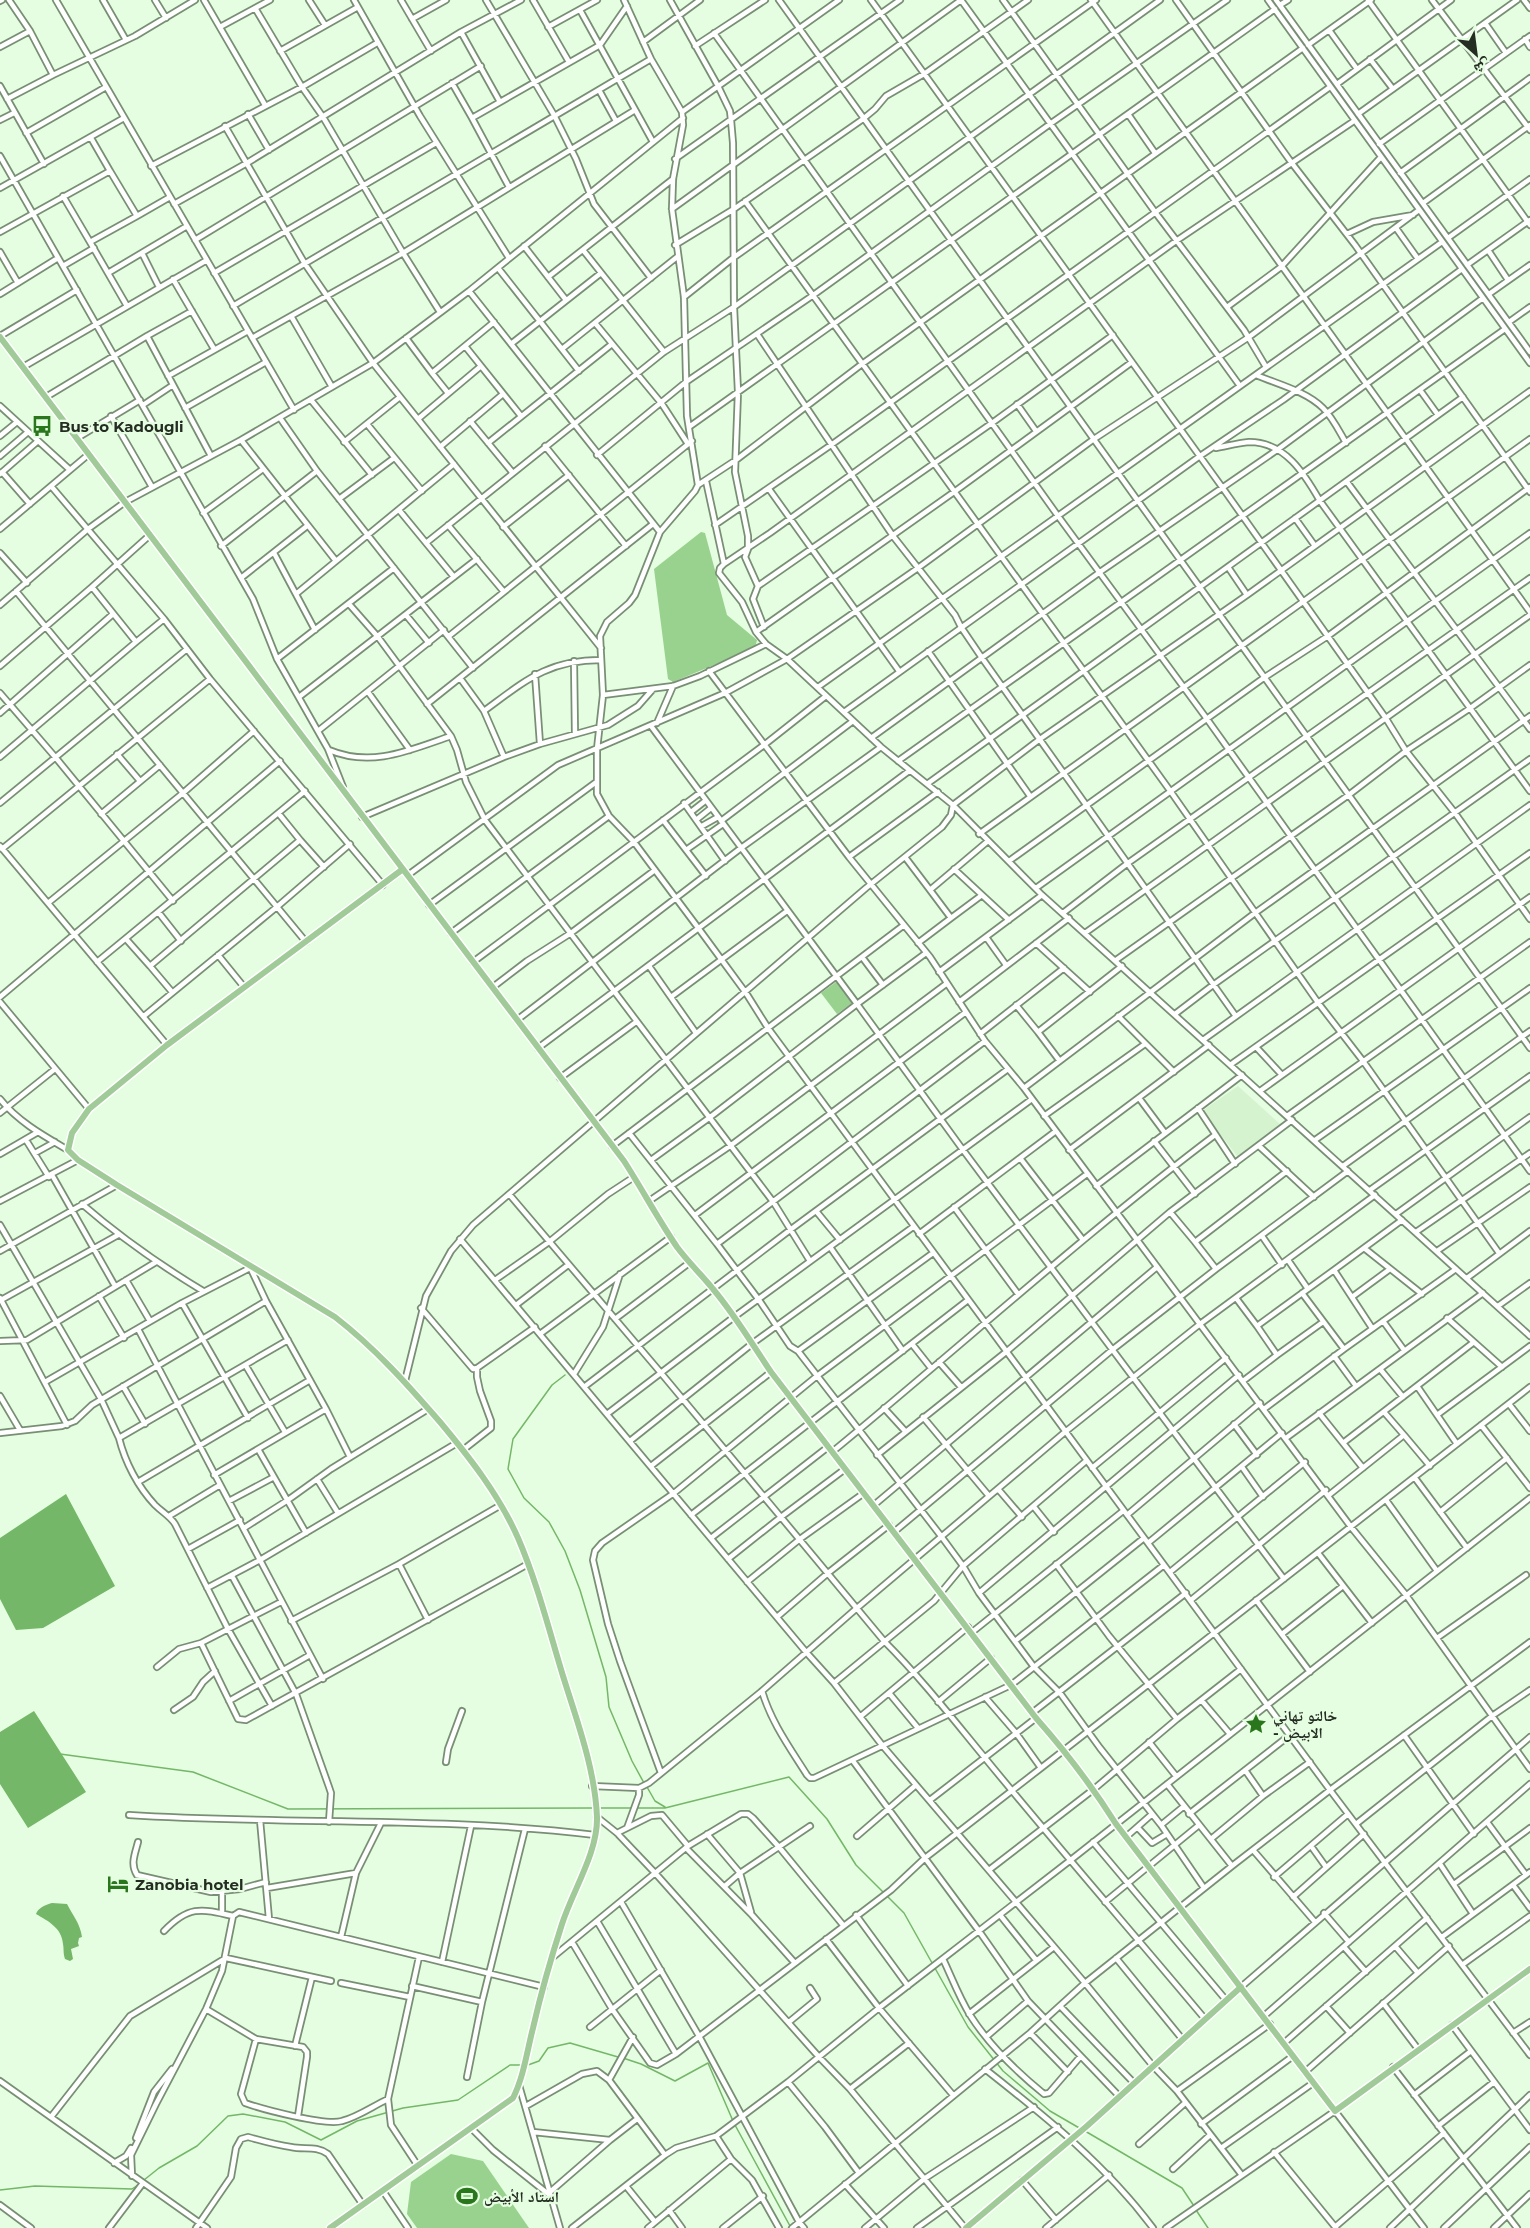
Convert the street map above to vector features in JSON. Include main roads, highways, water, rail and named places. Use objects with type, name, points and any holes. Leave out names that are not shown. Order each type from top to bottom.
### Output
[{"type":"main road","points":[[0,336],[612,1146],[634,1177],[670,1238],[689,1263],[713,1288],[753,1342],[771,1372],[914,1560],[1034,1715],[1065,1750],[1148,1867],[1335,2111],[1530,1969]]},
{"type":"main road","points":[[330,2228],[513,2098],[519,2085],[552,1957],[595,1835],[597,1815],[578,1723],[518,1538],[501,1506],[463,1450],[405,1382],[361,1337],[334,1317],[117,1185],[78,1160],[68,1150],[72,1133],[89,1109],[244,987],[403,869]]},
{"type":"main road","points":[[966,2228],[1087,2126],[1133,2082],[1241,1987]]},
{"type":"waterway","points":[[565,1375],[552,1385],[513,1439],[508,1469],[524,1498],[549,1522],[565,1551],[580,1590],[606,1677],[609,1707],[644,1783]]},
{"type":"waterway","points":[[60,1754],[193,1772],[288,1809],[593,1808]]},
{"type":"waterway","points":[[637,1808],[665,1808],[789,1777],[827,1819],[856,1865],[904,1913],[968,2027],[1003,2071],[1050,2111],[1081,2129]]},
{"type":"waterway","points":[[647,1787],[655,1801],[665,1807]]},
{"type":"waterway","points":[[598,1808],[632,1808]]},
{"type":"waterway","points":[[528,2065],[539,2061],[548,2048],[570,2043],[618,2057]]},
{"type":"waterway","points":[[623,2058],[675,2081],[708,2063],[733,2121]]},
{"type":"waterway","points":[[144,2180],[159,2168],[197,2146],[228,2116],[243,2114],[285,2122],[321,2140],[357,2121],[403,2108],[458,2100],[510,2065],[523,2065]]},
{"type":"waterway","points":[[735,2125],[790,2226]]},
{"type":"waterway","points":[[1085,2131],[1182,2188],[1194,2206]]},
{"type":"waterway","points":[[0,2190],[35,2186],[132,2189],[141,2183]]},
{"type":"waterway","points":[[1196,2210],[1208,2228]]},
{"type":"place","name":"Bus to Kadougli","points":[[42,426]]},
{"type":"place","name":"خالتو تهاني - الابيض","points":[[1256,1724]]},
{"type":"place","name":"Zanobia hotel","points":[[118,1884]]},
{"type":"place","name":"استاد الأبيض","points":[[467,2196]]}]
